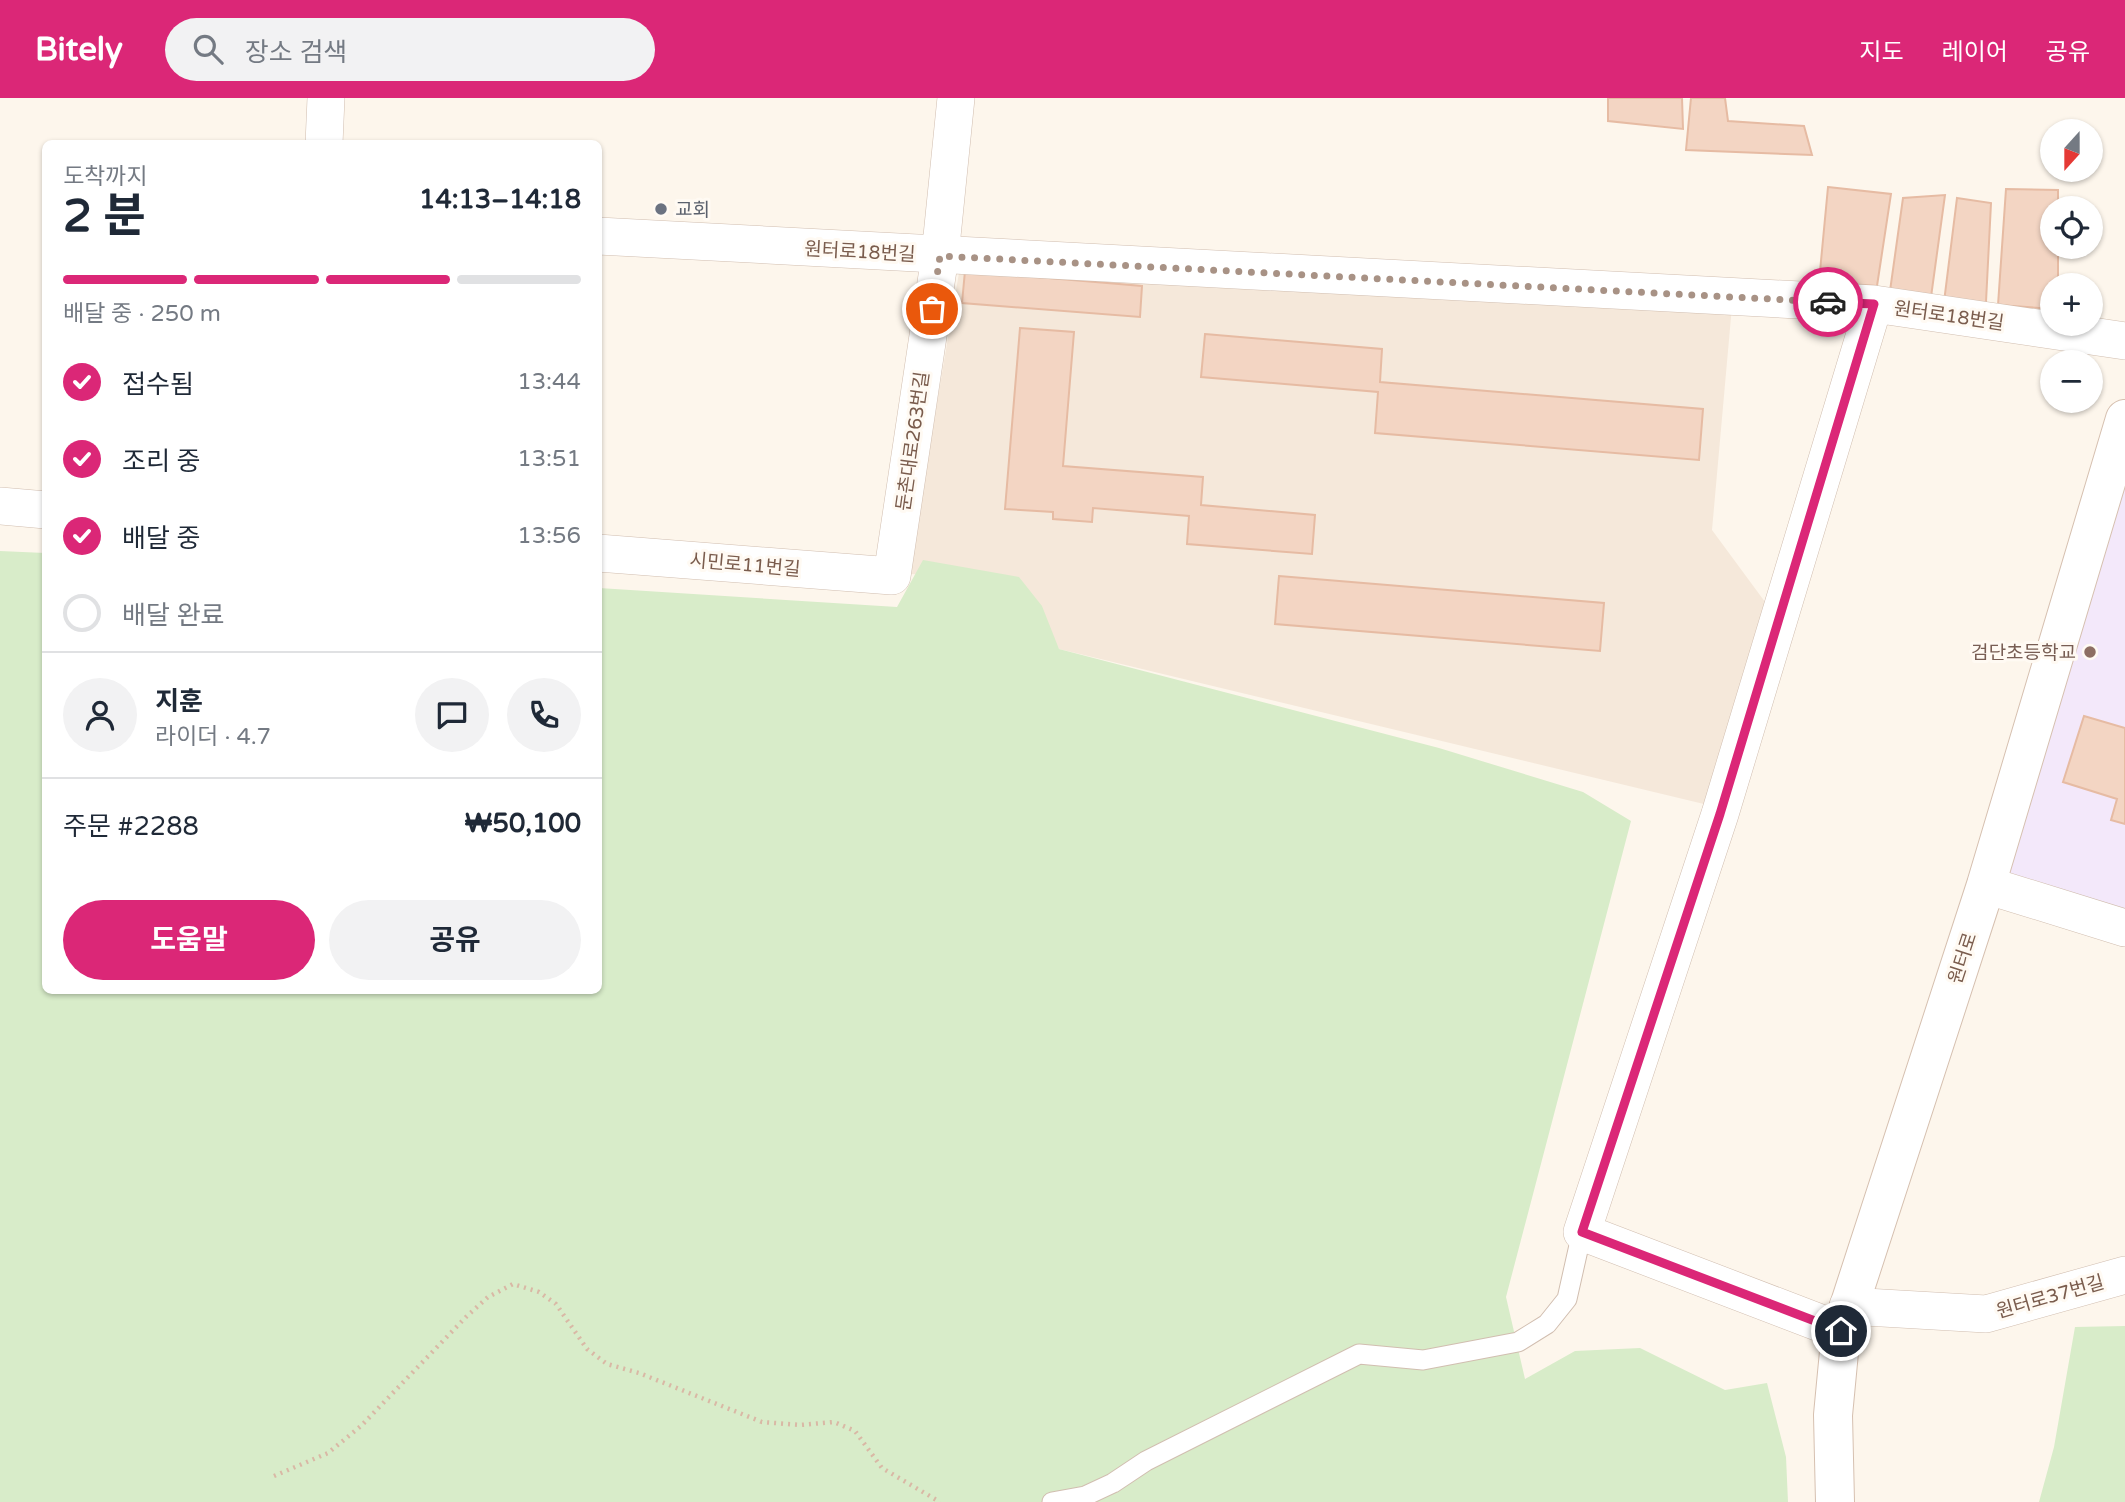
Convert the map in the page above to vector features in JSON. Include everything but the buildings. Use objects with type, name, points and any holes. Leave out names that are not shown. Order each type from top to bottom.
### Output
[{"type":"main road","name":"원터로","points":[[1835,1502],[1833,1415],[1845,1318],[1986,885],[2125,419]]},
{"type":"street","points":[[324,140],[326,98]]},
{"type":"street","name":"둔촌대로263번길","points":[[892,576],[940,256],[956,98]]},
{"type":"street","name":"원터로18번길","points":[[602,236],[1874,304],[2125,341]]},
{"type":"street","points":[[1582,1232],[1720,814],[1874,304]]},
{"type":"street","points":[[0,506],[42,510]]},
{"type":"street","name":"시민로11번길","points":[[602,553],[892,576]]},
{"type":"street","points":[[1986,885],[2125,928]]},
{"type":"street","name":"원터로37번길","points":[[1582,1232],[1845,1318],[1986,1314],[2125,1275]]},
{"type":"lane","points":[[1052,1502],[1085,1496],[1112,1483],[1146,1461],[1359,1354],[1423,1360],[1518,1342],[1547,1324],[1567,1299],[1582,1232]]},
{"type":"path","points":[[274,1476],[328,1452],[361,1426],[458,1324],[488,1297],[513,1284],[539,1292],[556,1304],[587,1349],[607,1364],[639,1373],[762,1422],[800,1425],[834,1422],[855,1431],[882,1468],[940,1502]]},
{"type":"shaded area","points":[[960,267],[1732,306],[1712,530],[1768,606],[1708,805],[1059,649],[1018,577],[908,574]]},
{"type":"shaded area","name":"검단초등학교","points":[[2125,419],[2125,924],[1986,885]]},
{"type":"green space","points":[[0,551],[42,553],[42,994],[602,994],[602,588],[897,607],[923,560],[1019,577],[1042,606],[1059,649],[1439,748],[1583,792],[1631,821],[1506,1297],[1525,1379],[1575,1351],[1640,1348],[1725,1390],[1767,1383],[1786,1457],[1788,1502],[0,1502]]},
{"type":"green space","points":[[2125,1326],[2125,1502],[2039,1502],[2054,1447],[2075,1327]]},
{"type":"way so far","points":[[932,309],[940,256],[1828,302]]},
{"type":"place","name":"교회","points":[[661,209]]},
{"type":"place","name":"검단초등학교","points":[[2090,652]]},
{"type":"route","points":[[1828,302],[1874,304],[1720,814],[1582,1232],[1841,1331]]}]
